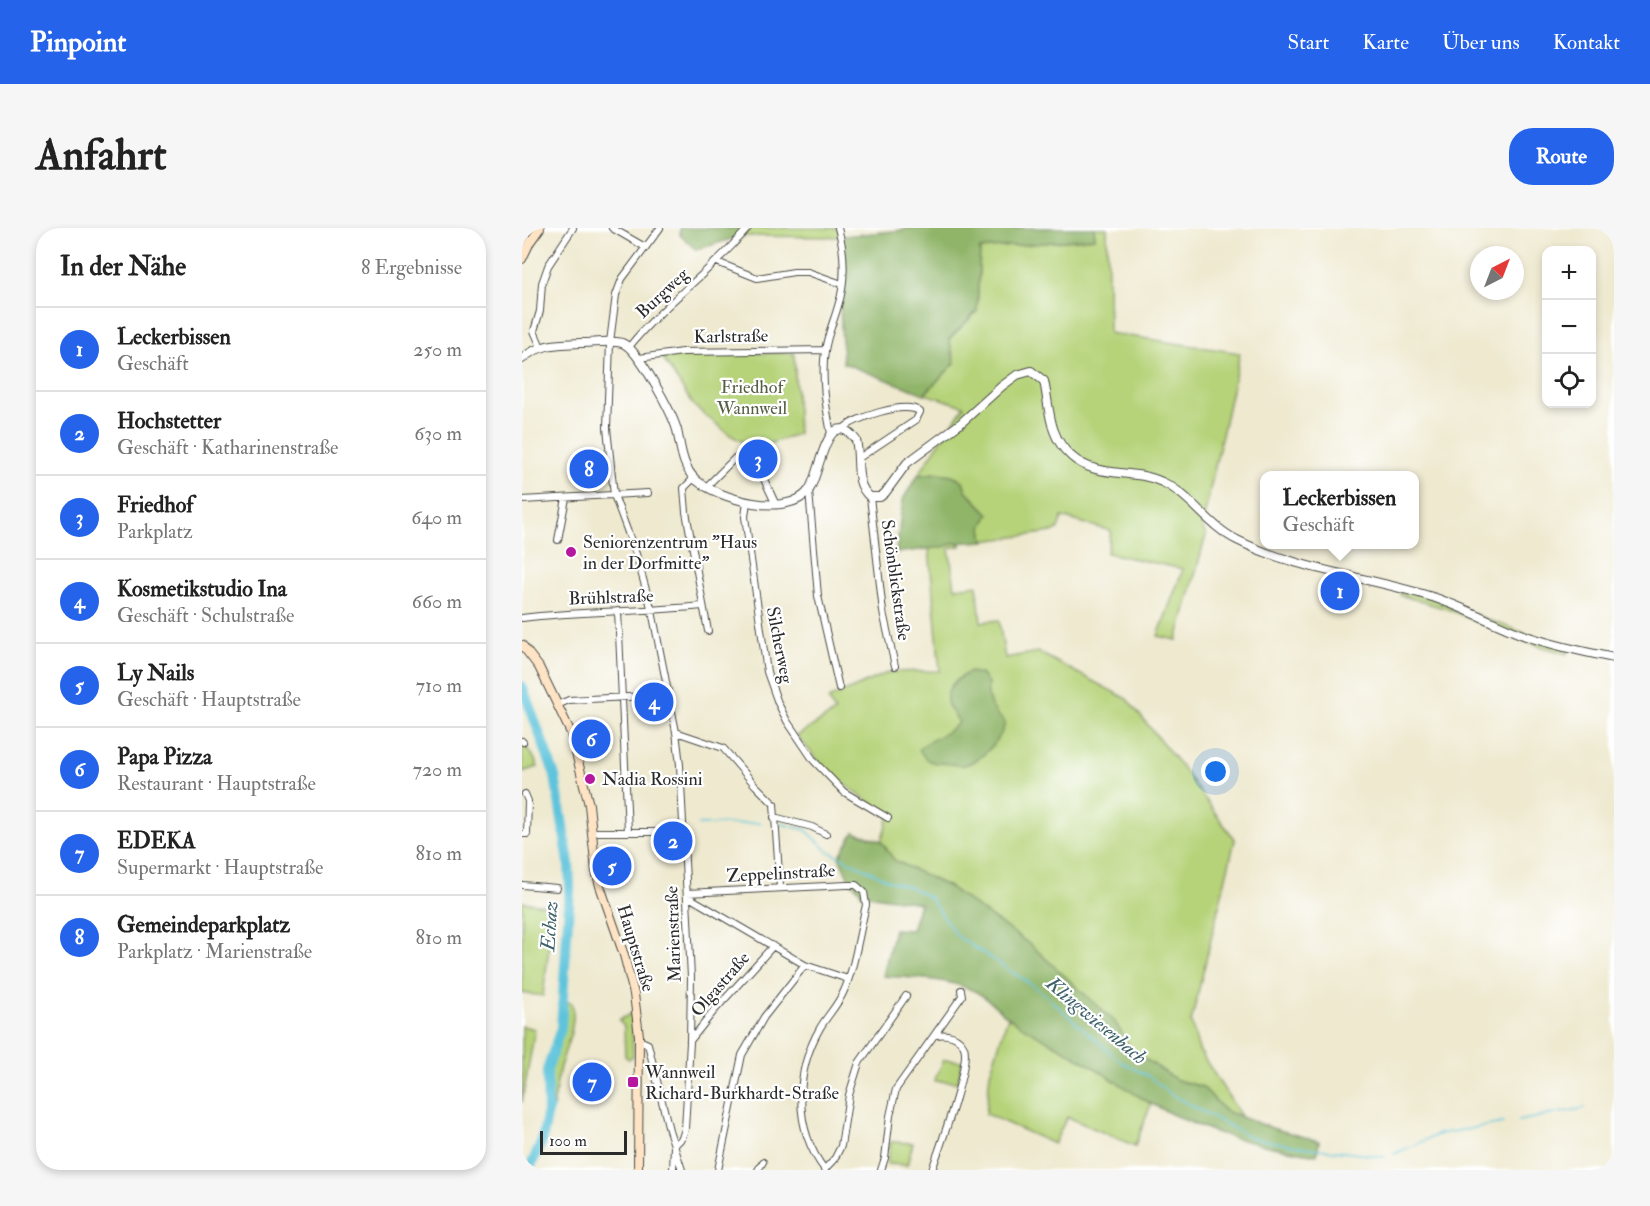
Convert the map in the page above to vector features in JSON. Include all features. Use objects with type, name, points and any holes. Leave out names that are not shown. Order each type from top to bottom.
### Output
[{"type":"main road","points":[[522,259],[540,228]]},
{"type":"main road","name":"Hauptstraße","points":[[522,645],[539,667],[571,733],[589,804],[596,871],[634,993],[639,1040],[638,1170]]},
{"type":"street","points":[[541,346],[534,331],[540,311],[542,283],[548,266],[573,228]]},
{"type":"street","points":[[612,228],[645,247]]},
{"type":"street","name":"Marienstraße","points":[[660,228],[622,279],[619,287],[610,342],[607,428],[614,495],[636,554],[651,611],[669,694],[680,765],[691,977],[690,1042],[685,1129],[682,1138],[674,1146],[673,1170]]},
{"type":"street","name":"Burgweg","points":[[629,347],[655,319],[717,262],[748,228]]},
{"type":"street","points":[[831,434],[825,395],[825,350],[840,303],[844,264],[838,228]]},
{"type":"street","points":[[717,262],[757,278],[807,272],[842,284]]},
{"type":"street","points":[[522,359],[541,346],[623,343],[639,358],[672,416],[682,456],[694,478],[726,498],[759,505],[776,505],[809,491]]},
{"type":"street","name":"Karlstraße","points":[[639,358],[682,352],[825,350]]},
{"type":"street","points":[[839,688],[818,596],[809,491],[818,471],[825,443],[835,431],[842,430],[851,434],[856,440],[862,490],[870,497],[880,497],[907,463],[961,423],[1002,386],[1017,375],[1031,371],[1044,381],[1050,423],[1055,436],[1072,457],[1096,470],[1161,481],[1233,539],[1268,554],[1304,565],[1402,588],[1451,603],[1503,627],[1548,643],[1614,657]]},
{"type":"street","points":[[842,430],[847,423],[883,411],[914,408],[920,412],[916,420],[859,458]]},
{"type":"street","points":[[706,487],[735,458],[748,452],[756,462],[776,505]]},
{"type":"street","points":[[694,478],[684,488],[686,512],[708,631]]},
{"type":"street","points":[[522,500],[648,494]]},
{"type":"street","name":"Schönblickstraße","points":[[870,497],[884,612],[895,666]]},
{"type":"street","points":[[558,540],[566,498]]},
{"type":"street","name":"Silcherweg","points":[[747,501],[745,517],[760,629],[767,672],[778,703],[787,721],[814,761],[844,792],[888,818]]},
{"type":"street","name":"Brühlstraße","points":[[522,618],[553,614],[651,611],[702,606]]},
{"type":"street","points":[[618,611],[628,831]]},
{"type":"street","points":[[557,705],[569,700],[669,694]]},
{"type":"street","points":[[676,732],[723,748],[755,786],[774,804],[780,887]]},
{"type":"street","points":[[522,834],[527,834],[528,801],[525,794]]},
{"type":"street","points":[[774,818],[812,826],[826,834]]},
{"type":"street","points":[[593,832],[684,832]]},
{"type":"street","points":[[522,885],[557,888]]},
{"type":"street","name":"Zeppelinstraße","points":[[687,895],[780,887],[847,885],[856,885],[864,892],[866,905],[844,992],[815,1040],[804,1072],[801,1091],[803,1124],[824,1170]]},
{"type":"street","points":[[687,895],[805,965],[848,979]]},
{"type":"street","name":"Olgastraße","points":[[690,1042],[714,1011],[773,946]]},
{"type":"street","points":[[718,1170],[742,1055],[764,1017],[805,965]]},
{"type":"street","points":[[881,1170],[896,1089],[962,996],[961,990]]},
{"type":"street","points":[[824,1170],[835,1158],[841,1146],[849,1095],[859,1063],[906,996]]},
{"type":"street","points":[[932,1170],[962,1077],[965,1058],[964,1047],[956,1038],[946,1034],[936,1035]]},
{"type":"street","points":[[639,1040],[648,1044],[682,1170]]},
{"type":"street","points":[[758,1170],[763,1162]]},
{"type":"green space","points":[[680,228],[748,228],[741,236],[696,250],[680,235]]},
{"type":"green space","points":[[749,228],[838,228],[840,237],[741,236]]},
{"type":"green space","points":[[905,228],[1094,228],[1095,238],[980,249],[977,311],[949,339],[955,363],[924,394],[843,363],[840,305],[841,242],[844,236],[904,230]]},
{"type":"green space","points":[[1094,228],[1107,228],[1109,333],[1240,353],[1202,527],[1206,535],[1177,640],[1158,636],[1183,569],[1107,553],[1111,531],[1062,517],[1058,529],[1052,532],[984,541],[982,527],[989,514],[966,490],[963,481],[952,475],[937,473],[918,475],[964,406],[925,394],[955,363],[949,339],[977,312],[980,249],[1095,238]]},
{"type":"green space","name":"Friedhof Wannweil","points":[[794,353],[798,434],[757,448],[730,435],[694,406],[662,357],[677,354]]},
{"type":"green space","points":[[937,473],[952,475],[963,481],[966,491],[989,514],[982,527],[984,541],[953,543],[943,547],[896,553],[903,499],[918,475]]},
{"type":"green space","points":[[953,543],[961,544],[961,546],[949,548],[955,588],[977,585],[981,622],[999,620],[1005,658],[1038,652],[1127,699],[1181,766],[1235,840],[1191,1022],[1199,1050],[1241,1116],[1225,1111],[1203,1087],[1177,1080],[1132,1050],[1114,1022],[1032,946],[949,887],[894,860],[881,841],[889,816],[828,772],[797,736],[835,712],[828,699],[889,672],[940,671],[929,548]]},
{"type":"green space","points":[[1402,588],[1568,649],[1567,654],[1520,640],[1450,610],[1400,595]]},
{"type":"green space","points":[[970,672],[981,674],[988,683],[989,700],[993,709],[1005,722],[1003,729],[996,742],[971,763],[960,766],[929,761],[919,749],[959,722],[948,705],[949,689],[960,677]]},
{"type":"green space","points":[[522,743],[533,756],[538,767],[522,772]]},
{"type":"green space","points":[[854,832],[881,841],[894,860],[949,887],[1032,946],[1115,1022],[1132,1050],[1177,1080],[1203,1087],[1225,1111],[1275,1129],[1319,1141],[1317,1155],[1232,1137],[1173,1115],[1142,1099],[1085,1062],[1024,1028],[982,995],[972,990],[939,981],[883,976],[894,929],[912,930],[920,903],[861,894],[859,889],[851,883],[839,857]]},
{"type":"green space","points":[[522,902],[554,906],[543,996],[522,993]]},
{"type":"green space","points":[[562,1001],[572,1003],[573,1019],[560,1067],[553,1108],[548,1111],[547,1070],[561,1028]]},
{"type":"green space","points":[[632,1013],[633,1057],[629,1059],[625,1056],[624,1027],[619,1020]]},
{"type":"green space","points":[[1008,1017],[1078,1057],[1151,1104],[1135,1146],[1067,1117],[1054,1144],[986,1114],[990,1073]]},
{"type":"green space","points":[[522,1026],[535,1029],[522,1103]]},
{"type":"green space","points":[[944,1060],[962,1061],[958,1082],[934,1081]]},
{"type":"green space","points":[[891,1142],[913,1143],[907,1165],[887,1164]]},
{"type":"waterway","name":"Echaz","points":[[522,686],[555,776],[569,863],[570,888],[561,1028],[547,1070],[548,1111],[542,1141],[529,1170]]},
{"type":"waterway","points":[[697,825],[761,823]]},
{"type":"waterway","name":"Klingwiesenbach","points":[[778,823],[806,830],[828,851],[930,898],[957,936],[1038,989],[1121,1062],[1148,1076],[1172,1095],[1252,1138],[1302,1147],[1385,1157]]},
{"type":"waterway","points":[[1518,1121],[1585,1108]]},
{"type":"waterway","points":[[1394,1154],[1439,1134],[1503,1123]]},
{"type":"place","name":"Friedhof","points":[[758,459]]},
{"type":"place","name":"Gemeindeparkplatz","points":[[589,469]]},
{"type":"place","name":"Seniorenzentrum \"Haus in der Dorfmitte\"","points":[[571,552]]},
{"type":"place","name":"Leckerbissen","points":[[1340,591]]},
{"type":"place","name":"Kosmetikstudio Ina","points":[[654,702]]},
{"type":"place","name":"Papa Pizza","points":[[591,739]]},
{"type":"place","name":"Nadia Rossini","points":[[590,779]]},
{"type":"place","name":"Hochstetter","points":[[673,841]]},
{"type":"place","name":"Ly Nails","points":[[612,866]]},
{"type":"place","name":"EDEKA","points":[[592,1082]]},
{"type":"place","name":"Wannweil Richard-Burkhardt-Straße","points":[[633,1082]]}]
